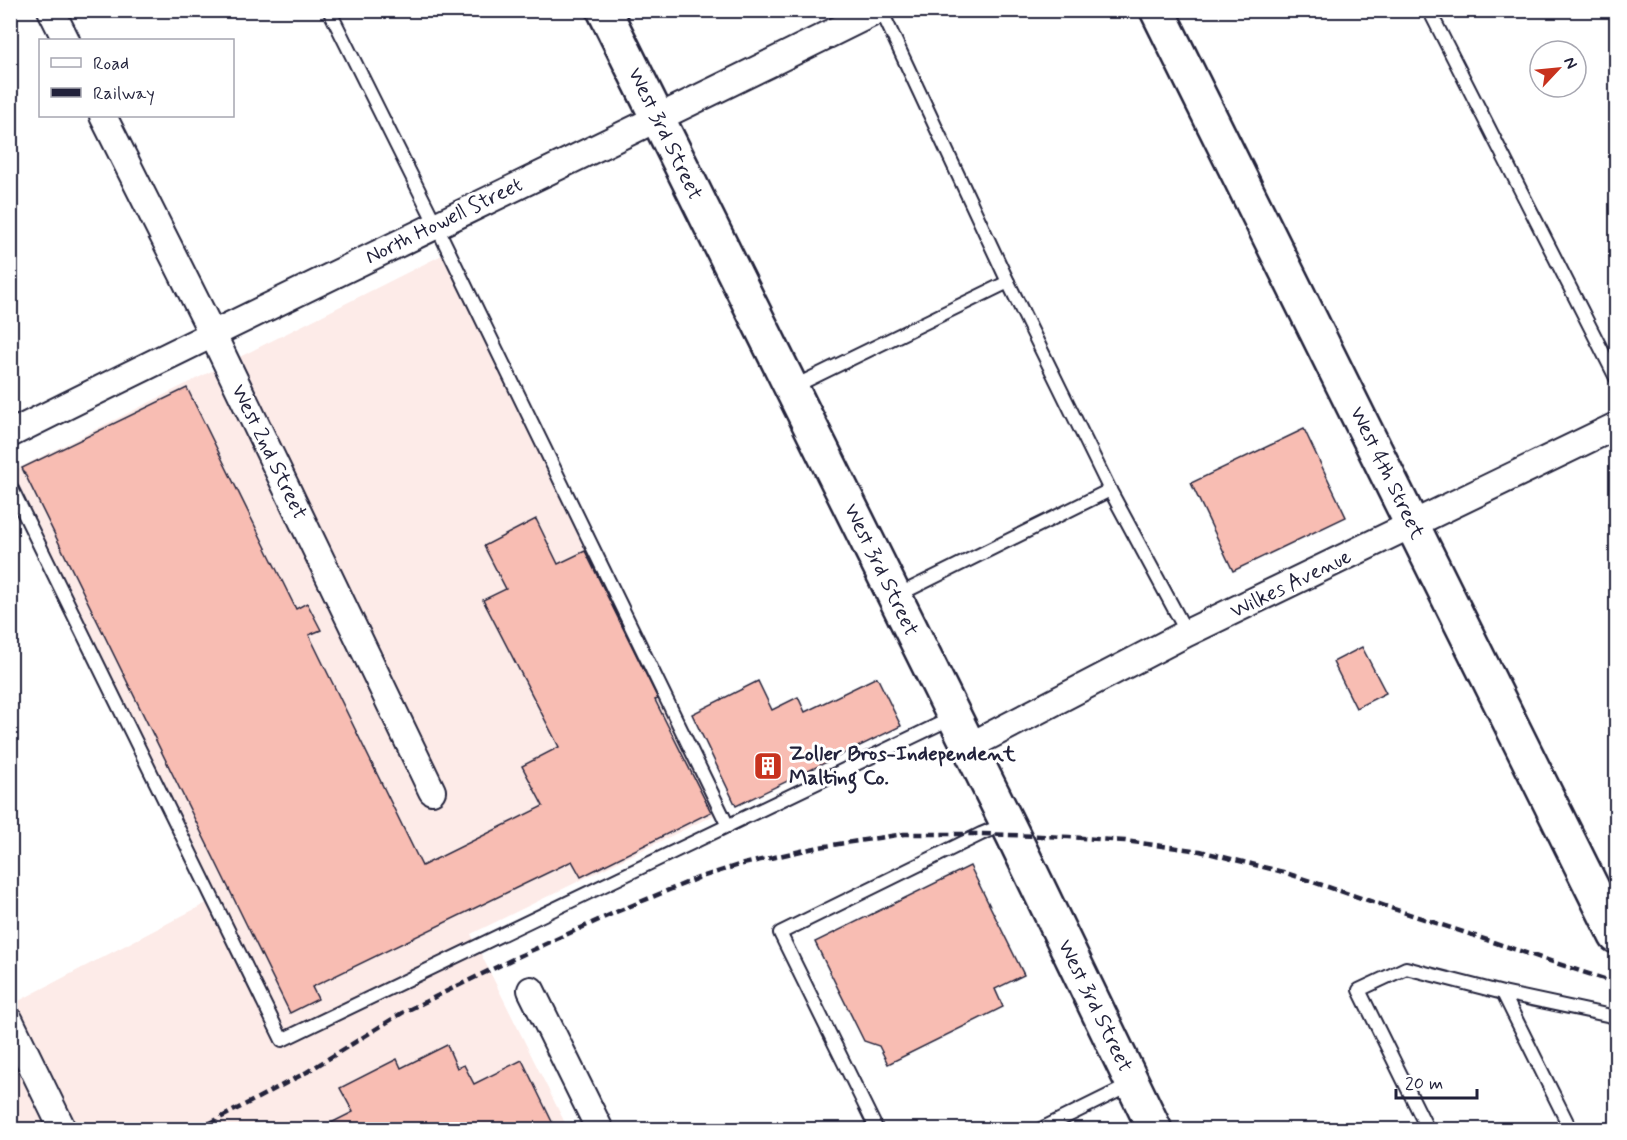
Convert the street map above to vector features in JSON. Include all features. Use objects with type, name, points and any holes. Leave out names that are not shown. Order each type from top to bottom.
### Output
[{"type":"main road","name":"West 3rd Street","points":[[604,10],[954,717],[1155,1130]]},
{"type":"main road","name":"West 4th Street","points":[[1158,10],[1617,936]]},
{"type":"street","points":[[51,10],[66,39]]},
{"type":"street","name":"North Howell Street","points":[[10,434],[212,333],[879,10]]},
{"type":"street","name":"West 2nd Street","points":[[104,117],[212,333],[432,790]]},
{"type":"street","name":"Wilkes Avenue","points":[[968,747],[1187,633],[1617,426]]},
{"type":"street","points":[[531,990],[600,1130]]},
{"type":"street","points":[[10,1021],[63,1130]]},
{"type":"lane","points":[[329,10],[728,826]]},
{"type":"lane","points":[[879,10],[1110,490],[1187,633]]},
{"type":"lane","points":[[1430,10],[1617,378]]},
{"type":"lane","points":[[791,388],[1008,282]]},
{"type":"lane","points":[[10,485],[282,1040],[954,717]]},
{"type":"lane","points":[[894,597],[1110,490]]},
{"type":"lane","points":[[877,1130],[780,933],[1006,823]]},
{"type":"lane","points":[[1428,1130],[1359,990],[1406,968],[1503,993],[1617,1017]]},
{"type":"lane","points":[[1503,993],[1571,1130]]},
{"type":"lane","points":[[1039,1130],[1133,1084]]},
{"type":"shaded area","points":[[448,252],[716,814],[471,934],[568,1129],[11,1129],[11,1005],[218,897],[11,472]]},
{"type":"building","points":[[187,388],[296,609],[307,603],[321,630],[309,635],[422,866],[543,806],[522,766],[559,747],[483,600],[506,589],[484,546],[536,519],[558,564],[585,551],[711,812],[581,877],[572,861],[312,987],[318,999],[290,1013],[22,468]]},
{"type":"building","points":[[1304,429],[1346,517],[1233,571],[1191,483]]},
{"type":"building","points":[[1362,647],[1386,693],[1356,708],[1333,662]]},
{"type":"building","name":"Zoller Bros-Independent Malting Co.","points":[[877,677],[901,726],[736,806],[692,714],[758,681],[772,710],[798,697],[805,712]]},
{"type":"building","points":[[970,866],[1024,975],[995,989],[1003,1007],[888,1064],[879,1046],[864,1041],[815,942]]},
{"type":"building","points":[[447,1045],[457,1068],[464,1065],[474,1084],[522,1060],[556,1130],[317,1130],[353,1112],[340,1088],[397,1059],[401,1068]]},
{"type":"railway","points":[[197,1130],[307,1072],[402,1013],[616,912],[698,878],[739,865],[819,847],[904,834],[1069,837],[1125,841],[1200,851],[1283,872],[1616,983]]},
{"type":"place","name":"Zoller Bros-Independent Malting Co.","points":[[768,766]]}]
